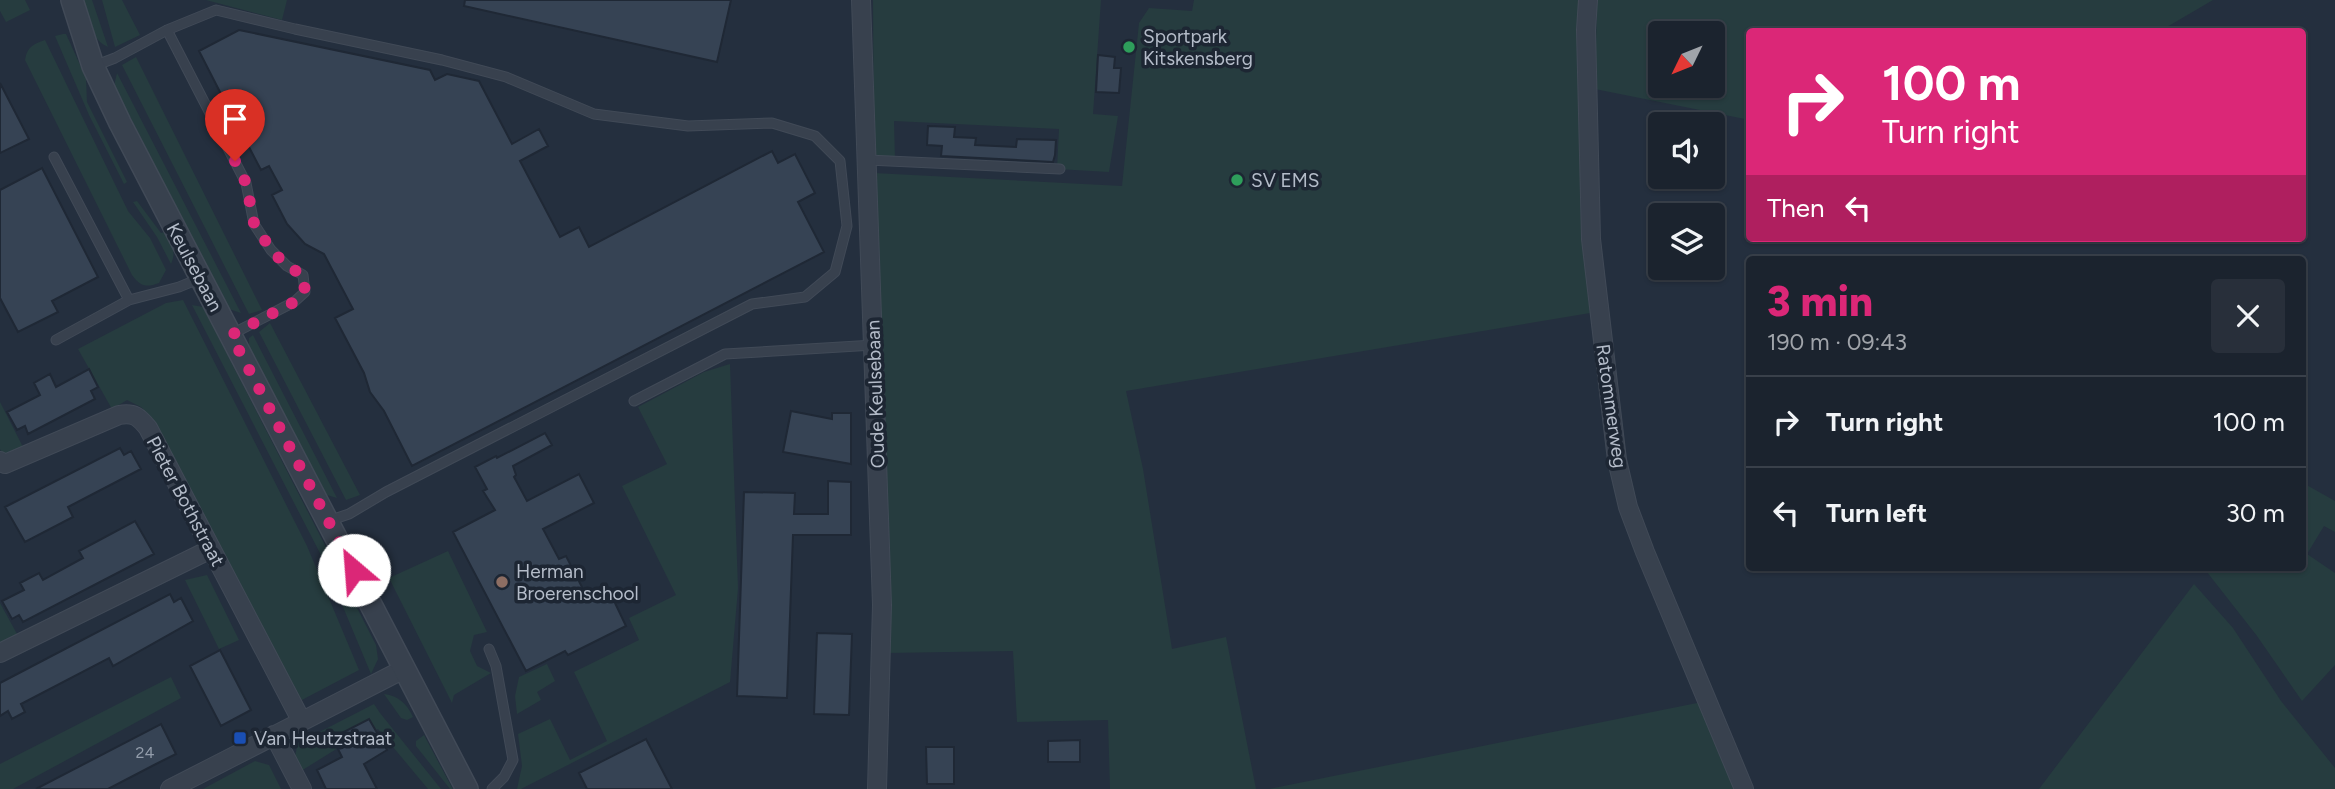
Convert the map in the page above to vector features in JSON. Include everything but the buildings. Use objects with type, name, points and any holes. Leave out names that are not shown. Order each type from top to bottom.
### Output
[{"type":"street","name":"Keulsebaan","points":[[72,0],[93,66],[467,789]]},
{"type":"street","name":"Oude Keulsebaan","points":[[861,0],[882,605],[877,789]]},
{"type":"street","name":"Ratommerweg","points":[[1588,0],[1586,30],[1591,239],[1617,460],[1628,507],[1645,552],[1744,789]]},
{"type":"street","name":"Pieter Bothstraat","points":[[0,461],[5,464],[119,415],[131,413],[140,418],[148,428],[301,720]]},
{"type":"street","points":[[0,653],[211,549]]},
{"type":"street","points":[[170,789],[404,669]]},
{"type":"street","points":[[274,735],[302,789]]},
{"type":"lane","points":[[93,66],[115,58],[167,30],[216,10],[442,60],[506,77],[594,114],[688,126],[772,123],[815,136],[840,161],[847,226],[835,272],[806,296],[752,304],[398,486],[349,514],[328,521]]},
{"type":"lane","points":[[167,30],[246,183],[254,223],[271,250],[287,266],[303,275],[305,292],[294,302],[231,335]]},
{"type":"lane","points":[[54,157],[129,300]]},
{"type":"lane","points":[[868,160],[1060,169]]},
{"type":"lane","points":[[57,340],[129,300],[179,287],[201,278]]},
{"type":"lane","points":[[634,401],[725,354],[874,345]]},
{"type":"lane","points":[[489,649],[496,666],[513,760],[505,777],[492,789]]},
{"type":"green space","points":[[0,0],[25,0],[30,10],[6,22],[0,11]]},
{"type":"green space","points":[[83,0],[92,0],[108,47],[93,33]]},
{"type":"green space","points":[[102,0],[122,0],[140,35],[115,47]]},
{"type":"green space","points":[[206,0],[287,0],[282,20]]},
{"type":"green space","points":[[873,0],[1101,0],[1093,114],[1118,116],[1109,172],[1057,169],[1059,129],[894,121],[895,160],[874,160]]},
{"type":"green space","points":[[1194,0],[1579,0],[1583,248],[1590,313],[1126,391],[1143,469],[1172,649],[1226,637],[1256,789],[1110,789],[1108,720],[1017,722],[1013,651],[886,653],[874,173],[1122,186],[1139,23],[1149,8],[1192,11]]},
{"type":"green space","points":[[1597,0],[2213,0],[2165,28],[1746,28],[1746,119],[1725,115],[1725,112],[1710,112],[1595,89]]},
{"type":"green space","points":[[66,34],[86,78],[87,102],[127,182],[124,184],[89,115],[55,36]]},
{"type":"green space","points":[[45,40],[128,211],[150,238],[166,270],[159,283],[144,285],[132,275],[25,60],[31,47]]},
{"type":"green space","points":[[136,57],[262,310],[249,314],[122,65]]},
{"type":"green space","points":[[117,73],[241,313],[229,309],[114,86]]},
{"type":"green space","points":[[137,201],[161,233],[165,232],[173,251],[171,264],[157,237],[133,202]]},
{"type":"green space","points":[[183,300],[307,546],[359,670],[298,702],[149,415],[141,407],[127,400],[112,409],[78,349],[166,303]]},
{"type":"green space","points":[[192,305],[203,307],[376,645],[378,659],[371,674],[323,559]]},
{"type":"green space","points":[[270,323],[360,495],[346,500],[259,332]]},
{"type":"green space","points":[[253,335],[337,498],[327,495],[249,348],[249,338]]},
{"type":"green space","points":[[730,364],[738,588],[730,682],[517,789],[522,766],[518,734],[550,719],[570,760],[607,741],[574,672],[639,640],[629,618],[676,595],[622,486],[667,464],[638,407],[704,372]]},
{"type":"green space","points":[[0,402],[24,449],[3,455],[0,449]]},
{"type":"green space","points":[[2306,485],[2335,501],[2335,532],[2324,526],[2307,554],[2335,573],[2335,665],[2302,701],[2257,636],[2206,571],[2306,571]]},
{"type":"green space","points":[[448,551],[487,632],[474,635],[470,651],[477,666],[491,673],[454,695],[452,703],[389,578]]},
{"type":"green space","points":[[207,575],[239,640],[219,649],[185,580]]},
{"type":"green space","points":[[2194,584],[2233,628],[2281,701],[2335,768],[2335,789],[2039,789]]},
{"type":"green space","points":[[0,603],[17,634],[0,643]]},
{"type":"green space","points":[[547,664],[555,681],[537,692],[541,700],[517,714],[515,696],[519,677]]},
{"type":"green space","points":[[171,677],[181,698],[13,789],[0,789],[0,764]]},
{"type":"green space","points":[[384,694],[402,701],[413,717],[407,720],[401,718]]},
{"type":"green space","points":[[1702,702],[1736,789],[1269,789]]},
{"type":"green space","points":[[374,704],[441,789],[428,789],[378,729],[338,748],[301,771],[295,756],[298,743]]},
{"type":"green space","points":[[424,735],[453,789],[450,789],[416,746],[416,741]]},
{"type":"green space","points":[[255,761],[269,765],[281,789],[203,789]]},
{"type":"place","name":"Sportpark Kitskensberg","points":[[1129,47]]},
{"type":"place","name":"SV EMS","points":[[1237,180]]},
{"type":"place","name":"Herman Broerenschool","points":[[502,582]]},
{"type":"place","name":"Van Heutzstraat","points":[[240,738]]},
{"type":"route","points":[[235,161],[246,183],[254,223],[271,250],[287,266],[303,275],[305,292],[294,302],[231,335],[354,570]]}]
